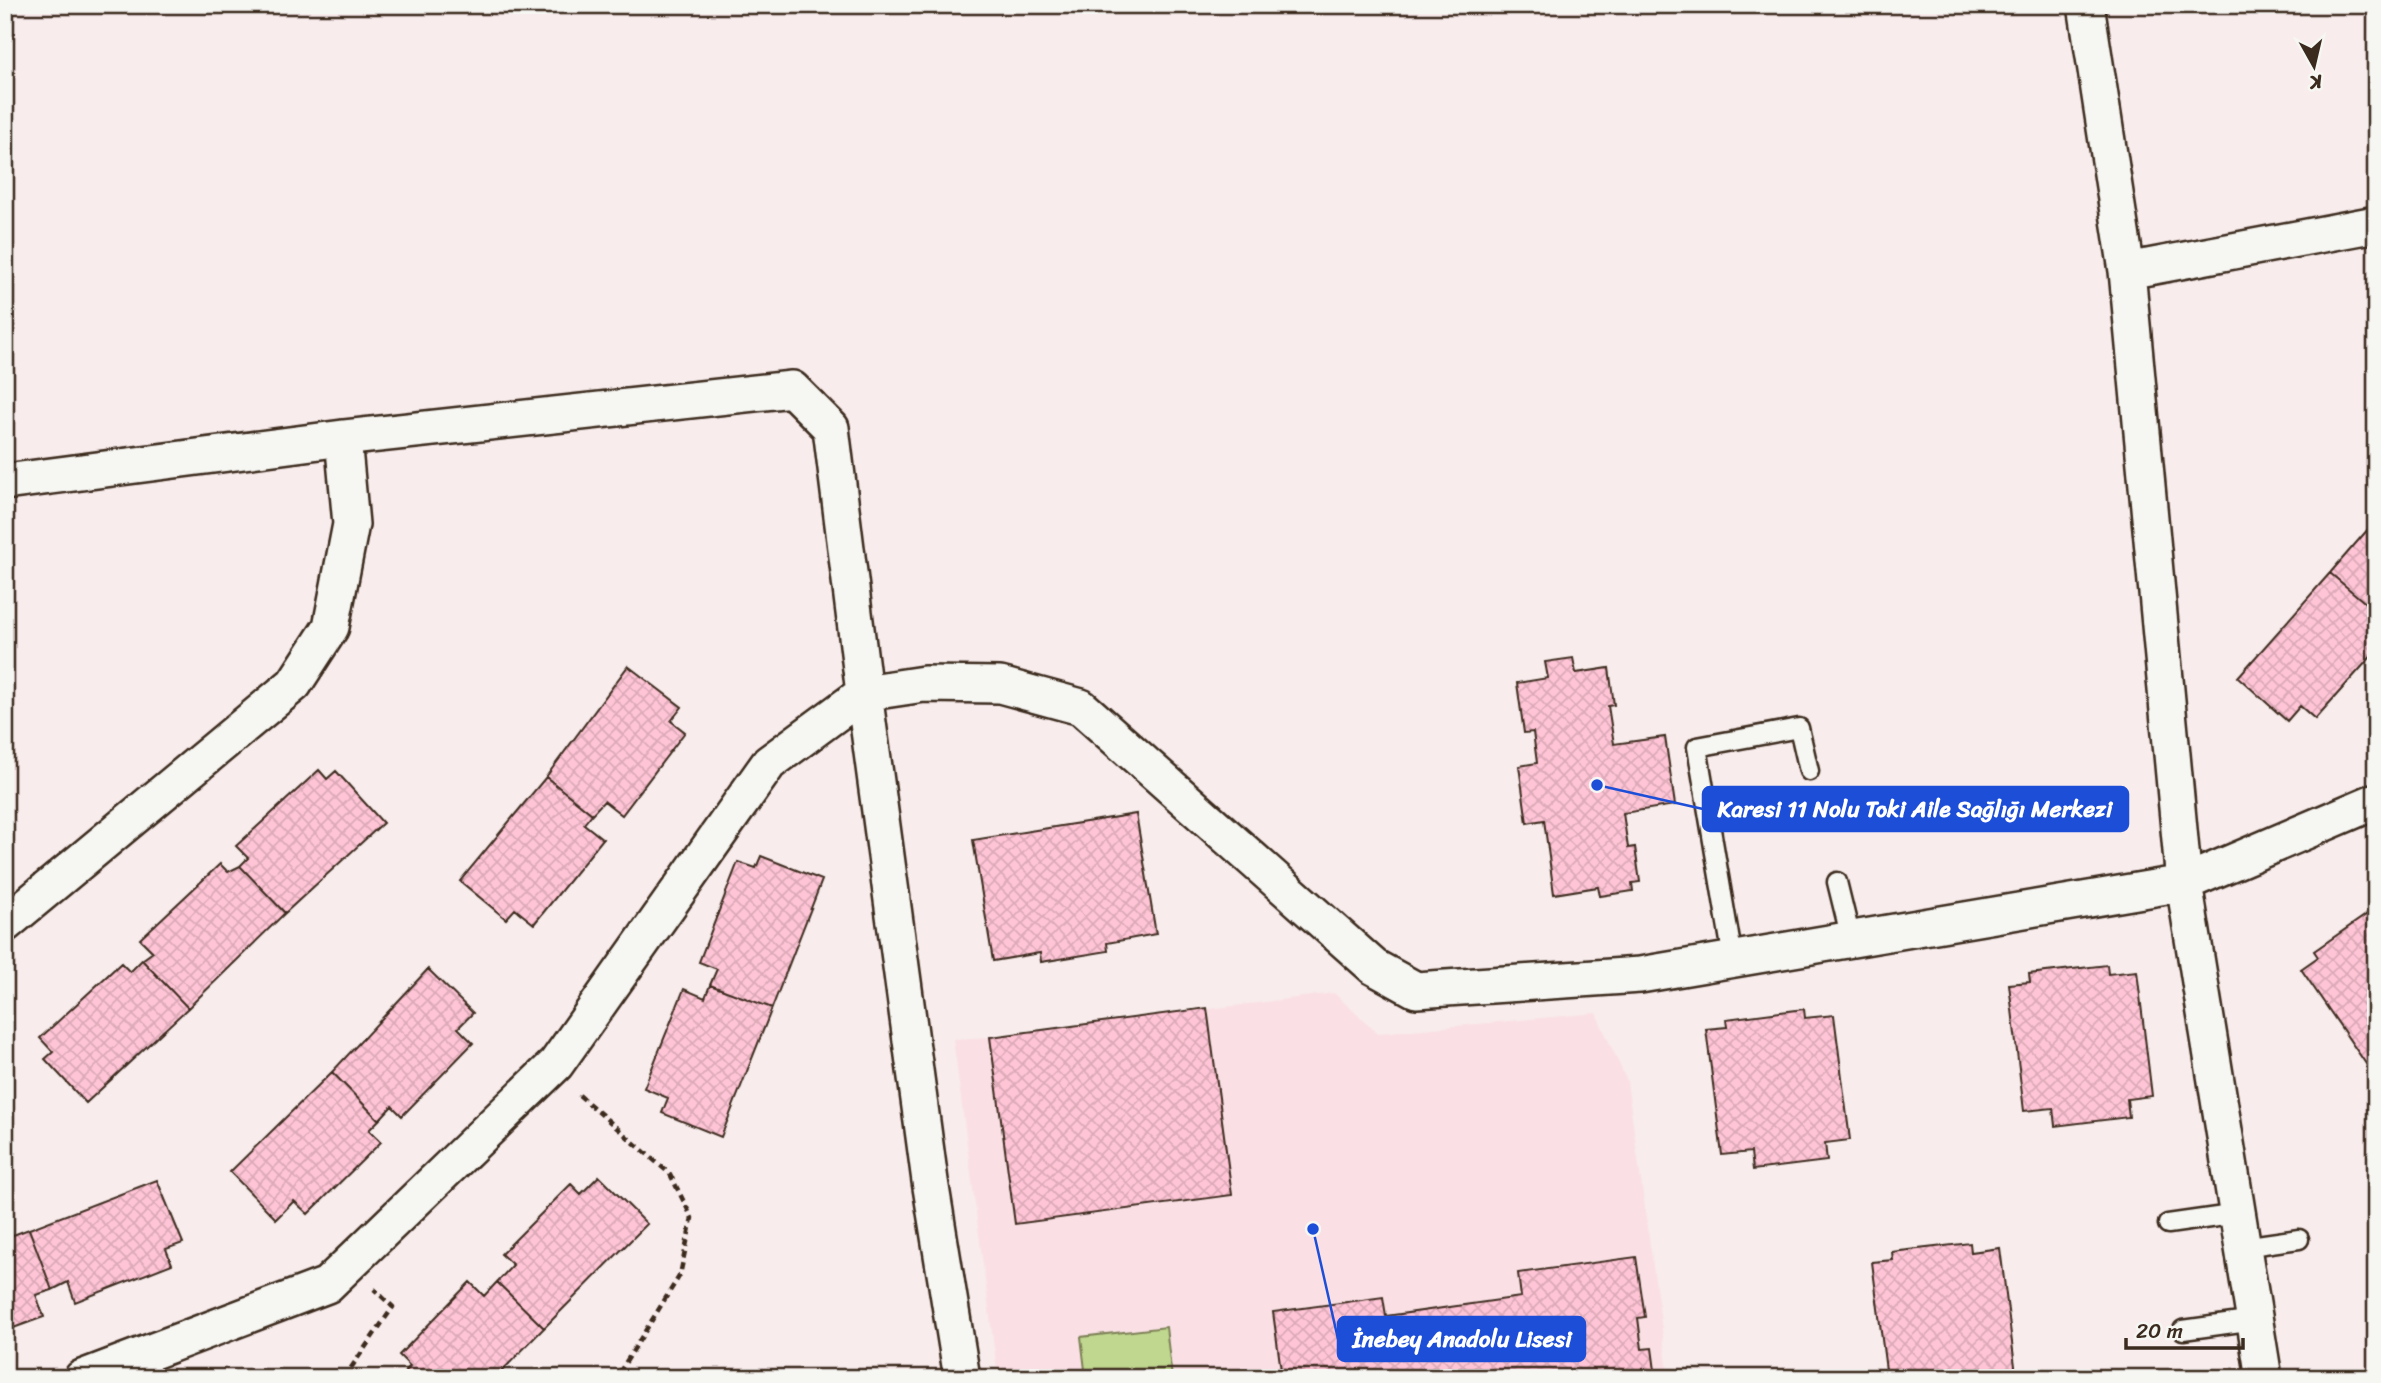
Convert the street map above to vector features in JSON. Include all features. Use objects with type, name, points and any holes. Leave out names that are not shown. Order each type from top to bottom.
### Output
[{"type":"street","points":[[2086,5],[2127,271],[2184,883],[2264,1378]]},
{"type":"street","points":[[2127,271],[2376,224]]},
{"type":"street","points":[[5,482],[343,438],[792,389],[831,428],[930,1181],[962,1378]]},
{"type":"street","points":[[5,924],[294,684],[331,627],[351,524],[343,438]]},
{"type":"street","points":[[82,1378],[327,1285],[556,1064],[769,763],[864,693],[924,684],[1000,685],[1081,707],[1374,967],[1416,990],[1640,975],[2184,883],[2376,801]]},
{"type":"lane","points":[[1732,959],[1697,747],[1799,728],[1809,771]]},
{"type":"lane","points":[[1837,882],[1851,939]]},
{"type":"lane","points":[[2168,1223],[2299,1239]]},
{"type":"lane","points":[[2183,1330],[2255,1320]]},
{"type":"path","points":[[576,1092],[670,1174],[692,1218],[680,1275],[616,1378]]},
{"type":"path","points":[[344,1378],[393,1307],[348,1265]]},
{"type":"shaded area","points":[[1334,993],[1378,1033],[1596,1013],[1627,1081],[1669,1378],[998,1378],[953,1039],[990,1037]]},
{"type":"green space","points":[[1166,1327],[1172,1378],[1086,1378],[1081,1337]]},
{"type":"building","points":[[2376,520],[2376,612],[2330,573]]},
{"type":"building","points":[[2330,573],[2376,612],[2376,626],[2372,631],[2376,634],[2376,651],[2315,719],[2300,706],[2287,721],[2238,677]]},
{"type":"building","points":[[1573,658],[1576,673],[1609,668],[1614,705],[1608,706],[1614,744],[1665,737],[1675,805],[1623,813],[1628,848],[1635,847],[1640,882],[1632,883],[1633,891],[1600,896],[1598,887],[1554,894],[1544,820],[1527,823],[1519,766],[1537,763],[1533,732],[1524,733],[1517,683],[1548,678],[1545,662]]},
{"type":"building","points":[[628,666],[682,707],[671,721],[685,732],[622,815],[604,801],[592,814],[546,777]]},
{"type":"building","points":[[319,770],[327,779],[336,771],[383,823],[285,913],[240,866],[248,858],[236,846]]},
{"type":"building","points":[[546,777],[592,814],[584,824],[603,839],[534,924],[515,909],[506,919],[460,881]]},
{"type":"building","points":[[1136,814],[1156,934],[1107,943],[1108,951],[1041,962],[1040,953],[993,961],[973,840]]},
{"type":"building","points":[[761,856],[822,880],[772,1008],[710,985],[717,969],[699,962],[738,862],[756,868]]},
{"type":"building","points":[[220,864],[228,872],[240,866],[285,913],[188,1008],[142,960],[153,952],[140,939]]},
{"type":"building","points":[[2376,908],[2376,1072],[2373,1074],[2301,969],[2318,957],[2314,951]]},
{"type":"building","points":[[142,960],[188,1008],[86,1103],[45,1059],[53,1052],[40,1038],[121,963],[130,972]]},
{"type":"building","points":[[2107,965],[2108,974],[2137,971],[2152,1096],[2127,1099],[2129,1117],[2055,1126],[2053,1108],[2024,1111],[2009,984],[2030,982],[2029,974]]},
{"type":"building","points":[[428,969],[473,1013],[458,1028],[473,1043],[402,1116],[392,1106],[379,1120],[332,1072]]},
{"type":"building","points":[[710,985],[772,1008],[721,1137],[662,1113],[668,1098],[644,1088],[684,989],[705,998]]},
{"type":"building","points":[[1207,1008],[1232,1195],[1015,1224],[990,1037]]},
{"type":"building","points":[[1804,1009],[1805,1018],[1834,1015],[1850,1140],[1825,1143],[1827,1161],[1753,1170],[1751,1152],[1722,1155],[1706,1029],[1727,1027],[1726,1019]]},
{"type":"building","points":[[332,1072],[379,1120],[369,1130],[381,1142],[308,1214],[294,1201],[276,1219],[230,1172]]},
{"type":"building","points":[[599,1176],[647,1224],[544,1328],[497,1282],[513,1265],[501,1254],[571,1184],[581,1194]]},
{"type":"building","points":[[157,1180],[183,1243],[166,1249],[172,1264],[75,1302],[68,1282],[52,1290],[29,1229]]},
{"type":"building","points":[[29,1229],[52,1290],[36,1295],[44,1317],[5,1331],[5,1238]]},
{"type":"building","points":[[1970,1243],[1971,1252],[2000,1248],[2016,1374],[1991,1378],[1887,1378],[1872,1262],[1893,1260],[1892,1252]]},
{"type":"building","points":[[1636,1257],[1645,1317],[1638,1318],[1642,1349],[1652,1348],[1656,1378],[1282,1378],[1273,1312],[1383,1297],[1386,1316],[1521,1297],[1518,1273]]},
{"type":"building","points":[[470,1282],[484,1296],[497,1282],[544,1328],[495,1378],[400,1378],[410,1366],[399,1355]]},
{"type":"place","name":"Karesi 11 Nolu Toki Aile Sağlığı Merkezi","points":[[1597,785]]},
{"type":"place","name":"İnebey Anadolu Lisesi","points":[[1313,1229]]}]
